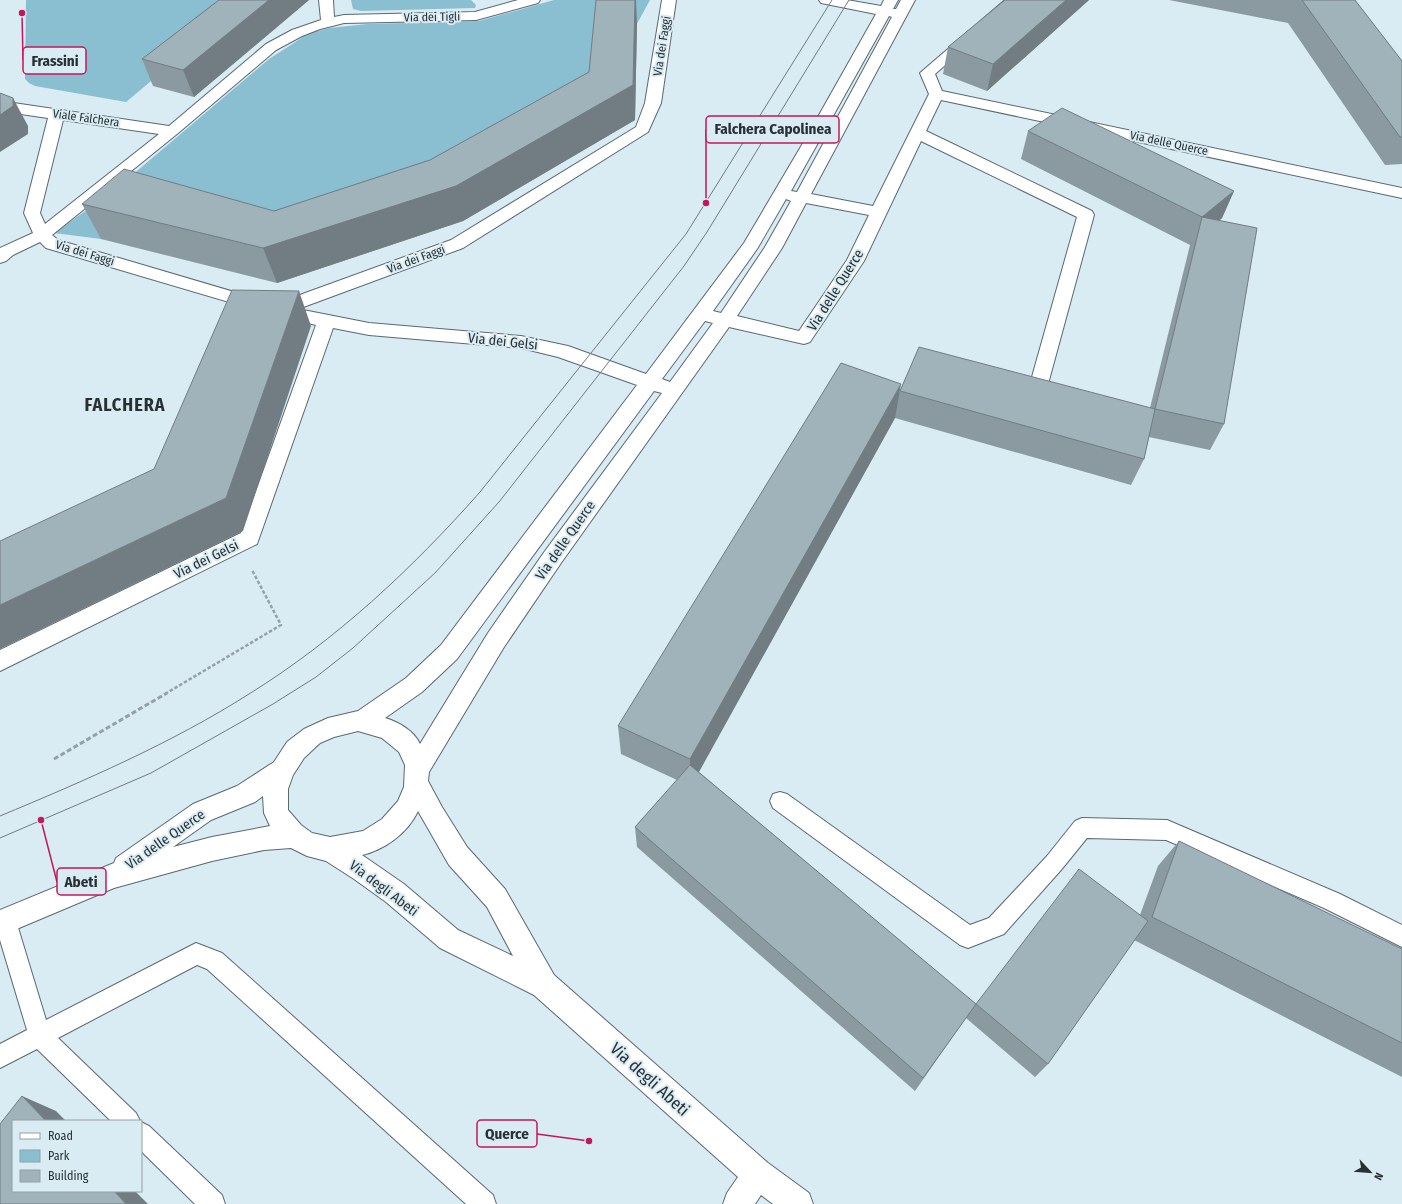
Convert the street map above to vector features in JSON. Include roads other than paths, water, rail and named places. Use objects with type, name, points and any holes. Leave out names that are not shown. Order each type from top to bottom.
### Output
[{"type":"street","points":[[326,0],[328,22]]},
{"type":"street","name":"Via dei Tigli","points":[[172,131],[271,47],[306,29],[344,19],[476,16],[533,0]]},
{"type":"street","name":"Via dei Faggi","points":[[57,114],[32,212],[42,235],[52,244],[276,310],[457,244],[643,129],[654,104],[669,0]]},
{"type":"street","points":[[826,0],[896,6]]},
{"type":"street","points":[[936,94],[927,73],[1013,0]]},
{"type":"street","name":"Via delle Querce","points":[[361,722],[414,685],[449,652],[505,575],[702,314],[751,245],[781,193],[896,6]]},
{"type":"street","name":"Via delle Querce","points":[[417,776],[440,733],[496,640],[553,557],[725,320],[773,248],[802,197],[896,6]]},
{"type":"street","name":"Via delle Querce","points":[[702,314],[804,338],[855,261],[936,94],[1402,193]]},
{"type":"street","points":[[0,101],[0,106]]},
{"type":"street","name":"Viale Falchera","points":[[0,106],[172,131]]},
{"type":"street","name":"Via dei Faggi","points":[[42,235],[172,131]]},
{"type":"street","points":[[917,133],[1086,215],[1038,384]]},
{"type":"street","points":[[781,193],[879,212]]},
{"type":"street","points":[[0,257],[6,251],[42,235]]},
{"type":"street","name":"Via dei Gelsi","points":[[276,310],[369,329],[542,345],[674,390]]},
{"type":"street","name":"Via dei Gelsi","points":[[0,661],[250,538],[326,321]]},
{"type":"street","points":[[361,722],[380,724],[398,734],[411,748],[418,766],[417,776],[408,806],[394,825],[374,839],[350,847],[329,849],[304,843],[288,830],[276,812],[276,792],[282,770],[295,751],[313,735],[335,725],[361,722]]},
{"type":"street","name":"Via delle Querce","points":[[112,876],[202,812],[246,794],[282,770]]},
{"type":"street","name":"Via degli Abeti","points":[[417,776],[433,815],[458,856],[496,898],[544,985]]},
{"type":"street","name":"Via delle Querce","points":[[3,922],[112,876],[227,845],[264,838],[296,836]]},
{"type":"street","name":"Via degli Abeti","points":[[329,849],[363,870],[395,893],[449,939],[544,985],[757,1174],[798,1204]]},
{"type":"street","points":[[738,1204],[757,1174]]},
{"type":"lane","points":[[780,801],[968,936],[996,926],[1054,863],[1082,828],[1167,830],[1332,901],[1402,936]]},
{"type":"lane","points":[[3,922],[40,1036],[127,1120]]},
{"type":"lane","points":[[0,1056],[196,954],[214,961],[484,1204]]},
{"type":"lane","points":[[142,1135],[213,1204]]},
{"type":"tram line","points":[[0,816],[64,789],[159,745],[220,712],[281,673],[312,650],[372,602],[400,576],[480,492],[686,234],[832,0]]},
{"type":"tram line","points":[[0,838],[151,773],[273,704],[316,677],[353,648],[435,573],[499,502],[684,266],[707,232],[849,0]]},
{"type":"place","name":"Frassini","points":[[22,13]]},
{"type":"place","name":"Falchera Capolinea","points":[[706,203]]},
{"type":"place","name":"Abeti","points":[[41,820]]},
{"type":"place","name":"Querce","points":[[589,1141]]},
{"type":"district","name":"FALCHERA","points":[[125,405]]}]
